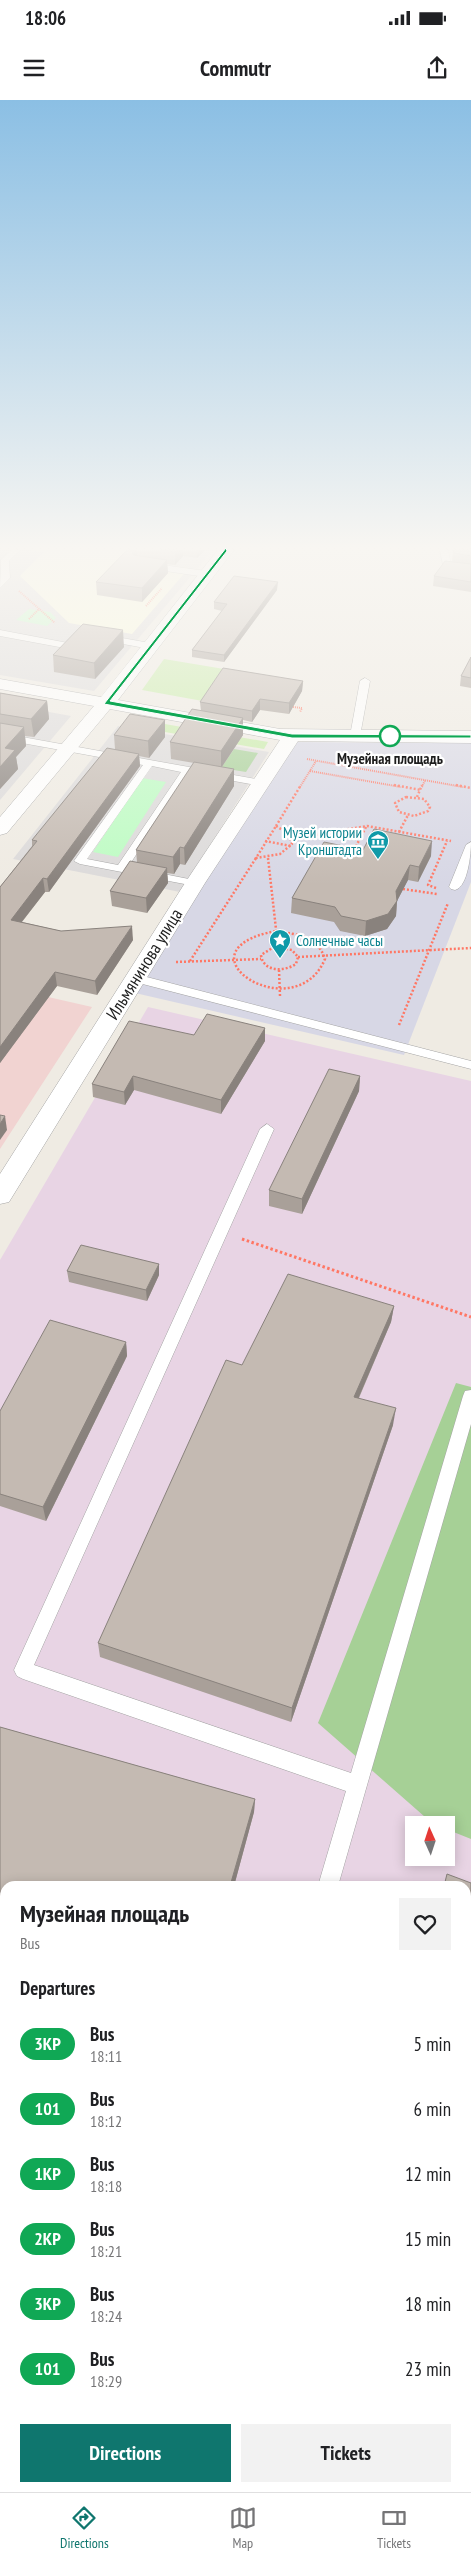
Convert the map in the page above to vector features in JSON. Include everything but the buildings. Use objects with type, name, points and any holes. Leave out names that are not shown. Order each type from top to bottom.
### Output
[{"type":"street","points":[[0,829],[106,703],[138,662]]},
{"type":"street","points":[[0,684],[292,736],[471,737]]},
{"type":"street","name":"Ильмянинова улица","points":[[0,1195],[195,883],[292,736]]},
{"type":"lane","points":[[355,736],[365,682]]},
{"type":"lane","points":[[0,736],[261,783]]},
{"type":"lane","points":[[150,763],[80,861],[195,883]]},
{"type":"lane","points":[[121,869],[188,769]]},
{"type":"lane","points":[[454,890],[471,845]]},
{"type":"lane","points":[[135,978],[471,1065]]},
{"type":"lane","points":[[266,1129],[24,1670],[356,1785]]},
{"type":"lane","points":[[329,1881],[471,1396]]},
{"type":"path","points":[[298,758],[471,788]]},
{"type":"path","points":[[190,961],[316,761]]},
{"type":"path","points":[[310,771],[420,790]]},
{"type":"path","points":[[417,797],[425,780]]},
{"type":"path","points":[[406,797],[417,797],[429,804],[428,811],[420,815],[408,815],[398,812],[395,803],[406,797]]},
{"type":"path","points":[[395,840],[408,815]]},
{"type":"path","points":[[254,858],[268,858],[282,854],[291,846],[292,839],[284,829],[276,826]]},
{"type":"path","points":[[292,839],[367,826],[471,845]]},
{"type":"path","points":[[360,853],[353,852],[367,826]]},
{"type":"path","points":[[265,841],[291,846]]},
{"type":"path","points":[[268,858],[278,947]]},
{"type":"path","points":[[392,1043],[454,890],[422,893],[403,889]]},
{"type":"path","points":[[276,931],[304,936],[316,942],[325,956],[324,968],[317,976],[300,985],[279,988],[252,982],[238,971],[233,960],[234,951],[240,943],[262,933],[276,931]]},
{"type":"path","points":[[260,959],[264,951],[278,947],[292,950],[298,957]]},
{"type":"path","points":[[298,957],[471,948]]},
{"type":"path","points":[[260,959],[265,966],[279,970],[292,967],[296,964],[298,957]]},
{"type":"path","points":[[168,962],[260,959]]},
{"type":"path","points":[[279,970],[279,988]]},
{"type":"path","points":[[220,1232],[471,1317]]},
{"type":"shaded area","points":[[0,662],[119,662],[94,691],[0,675]]},
{"type":"shaded area","points":[[0,703],[71,716],[0,800]]},
{"type":"shaded area","points":[[118,726],[269,752],[180,892],[13,859]]},
{"type":"shaded area","name":"Музейная площадь","points":[[286,742],[471,743],[471,882],[404,1055],[122,990]]},
{"type":"shaded area","points":[[0,986],[92,1007],[0,1149]]},
{"type":"shaded area","points":[[148,1007],[471,1081],[471,1881],[0,1881],[0,1260]]},
{"type":"green space","points":[[162,662],[180,662],[230,670],[208,702],[142,690]]},
{"type":"green space","points":[[142,720],[268,742],[264,749],[136,727]]},
{"type":"green space","points":[[234,749],[258,753],[246,772],[221,768]]},
{"type":"green space","points":[[142,778],[166,782],[118,857],[93,852]]},
{"type":"green space","points":[[456,1383],[471,1387],[471,1839],[455,1833],[455,1816],[424,1816],[318,1723]]},
{"type":"bus line","name":"3КР","points":[[138,662],[106,703],[280,735],[471,737]]},
{"type":"place","name":"Музейная площадь","points":[[390,736]]},
{"type":"place","name":"Музей истории Кронштадта","points":[[378,860]]},
{"type":"place","name":"Солнечные часы","points":[[280,959]]}]
